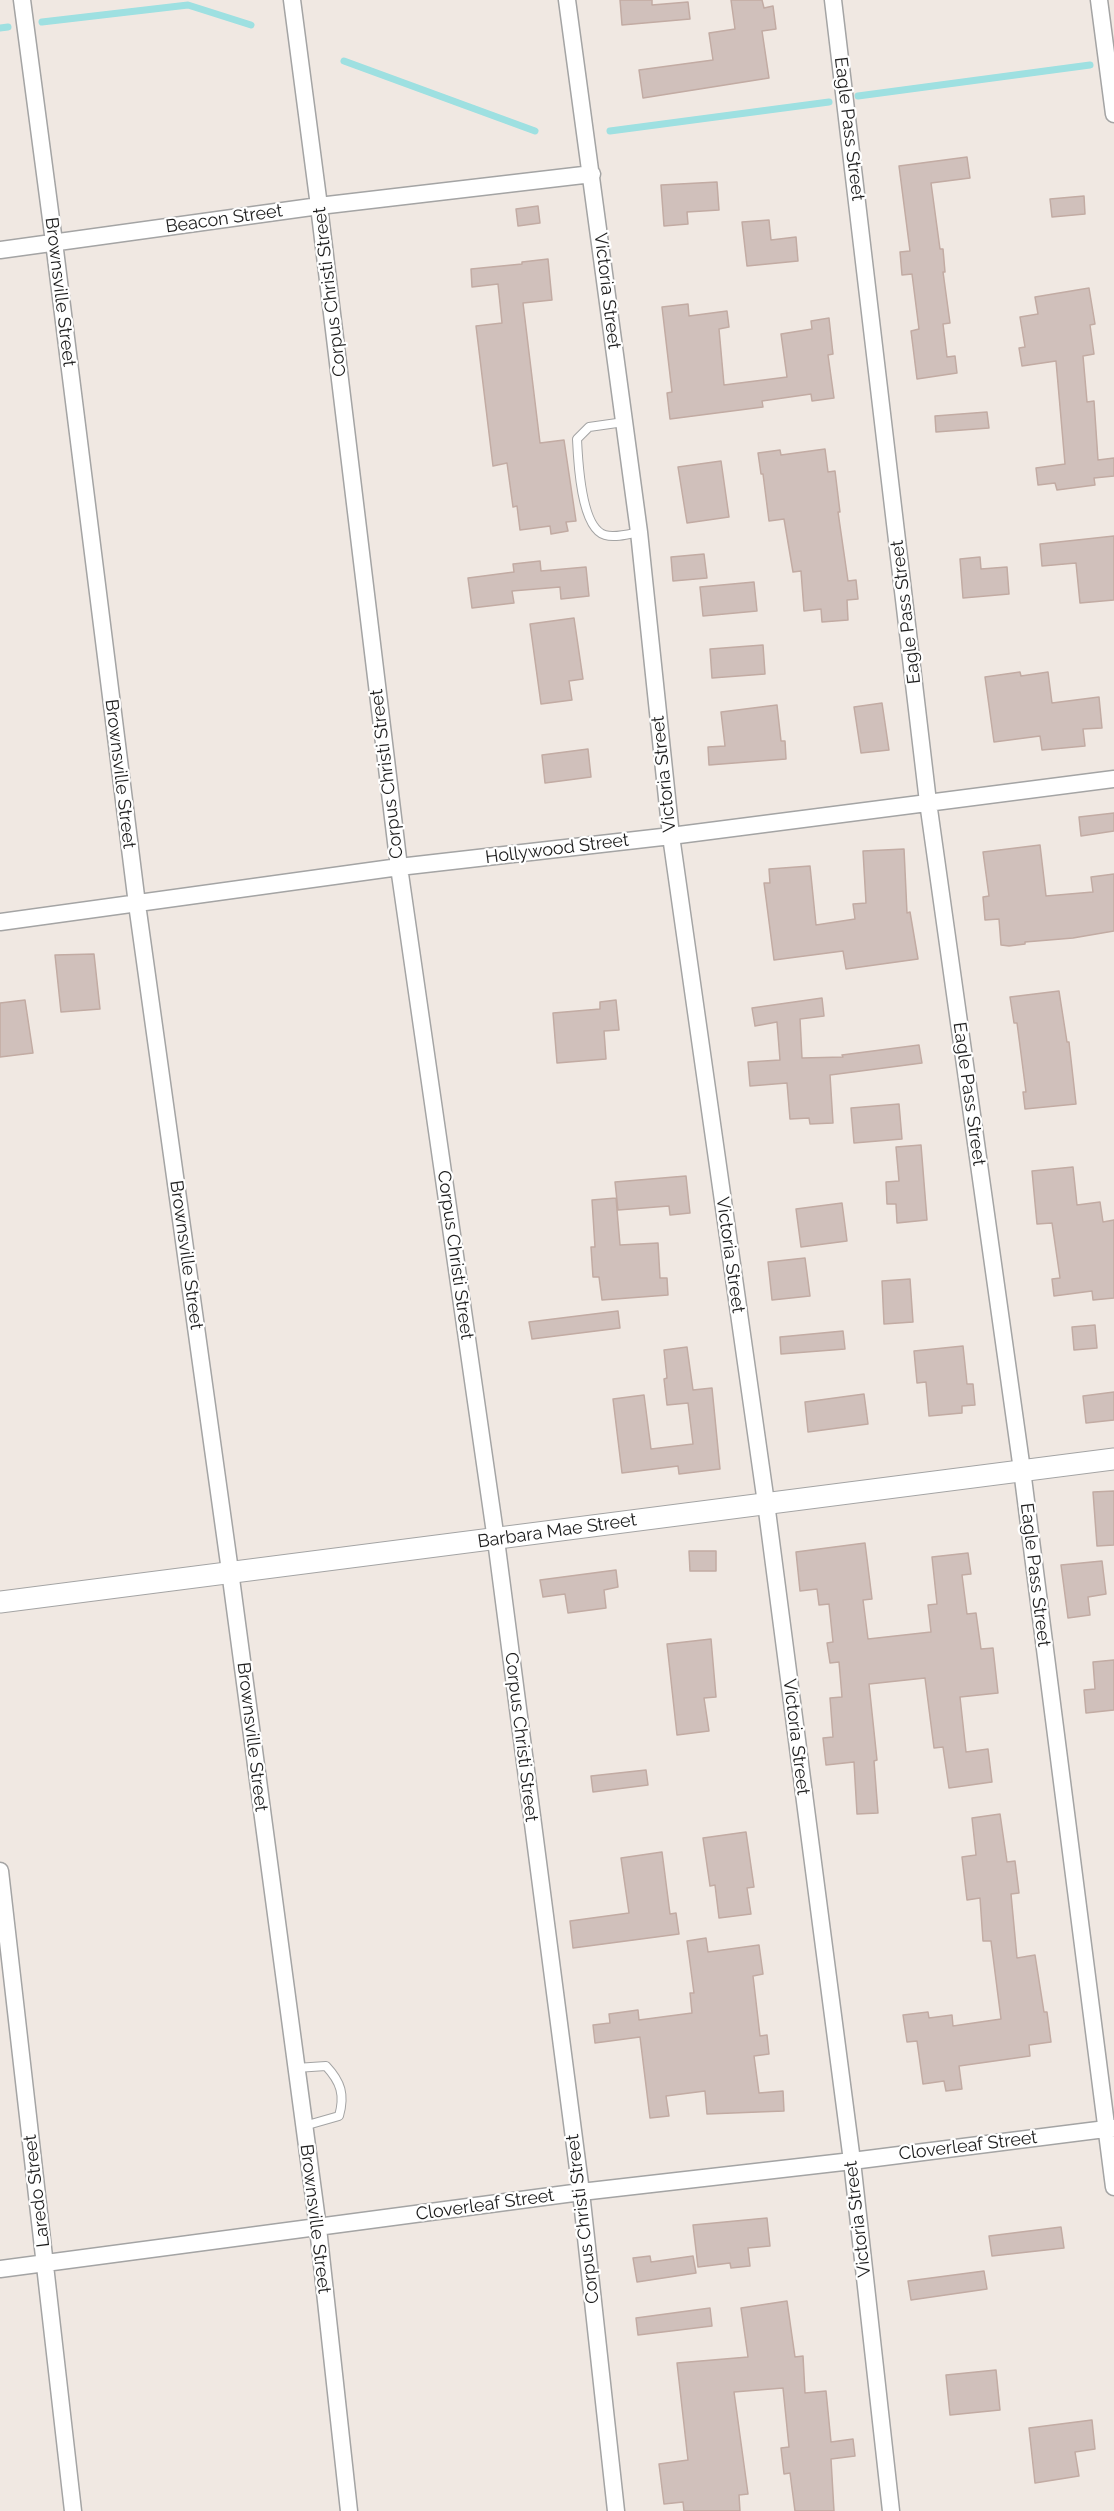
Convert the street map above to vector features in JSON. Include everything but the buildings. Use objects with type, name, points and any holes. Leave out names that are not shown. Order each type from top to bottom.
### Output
[{"type":"street","name":"Brownsville Street","points":[[22,0],[136,904],[230,1571],[318,2228],[348,2511]]},
{"type":"street","name":"Corpus Christi Street","points":[[292,0],[399,867],[496,1540],[581,2192],[616,2511]]},
{"type":"street","name":"Victoria Street","points":[[567,0],[639,532],[670,836],[766,1503],[852,2161],[891,2511]]},
{"type":"street","name":"Eagle Pass Street","points":[[833,0],[928,802],[1022,1470],[1110,2128],[1114,2187]]},
{"type":"street","points":[[1099,0],[1114,114]]},
{"type":"street","name":"Beacon Street","points":[[0,250],[319,206],[592,174]]},
{"type":"street","name":"Hollywood Street","points":[[0,922],[399,867],[670,836],[1114,778]]},
{"type":"street","name":"Barbara Mae Street","points":[[0,1602],[1114,1459]]},
{"type":"street","name":"Laredo Street","points":[[0,1871],[73,2511]]},
{"type":"street","name":"Cloverleaf Street","points":[[0,2269],[581,2192],[1110,2128]]},
{"type":"lane","points":[[624,422],[589,427],[577,439],[578,455],[588,518],[594,528],[605,535],[639,532]]},
{"type":"lane","points":[[296,2068],[326,2066],[339,2085],[344,2102],[339,2116],[303,2126]]},
{"type":"waterway","points":[[42,22],[188,5],[251,25]]},
{"type":"waterway","points":[[0,28],[8,27]]},
{"type":"waterway","points":[[344,61],[535,131]]},
{"type":"waterway","points":[[858,96],[1090,65]]},
{"type":"waterway","points":[[610,131],[829,102]]}]
